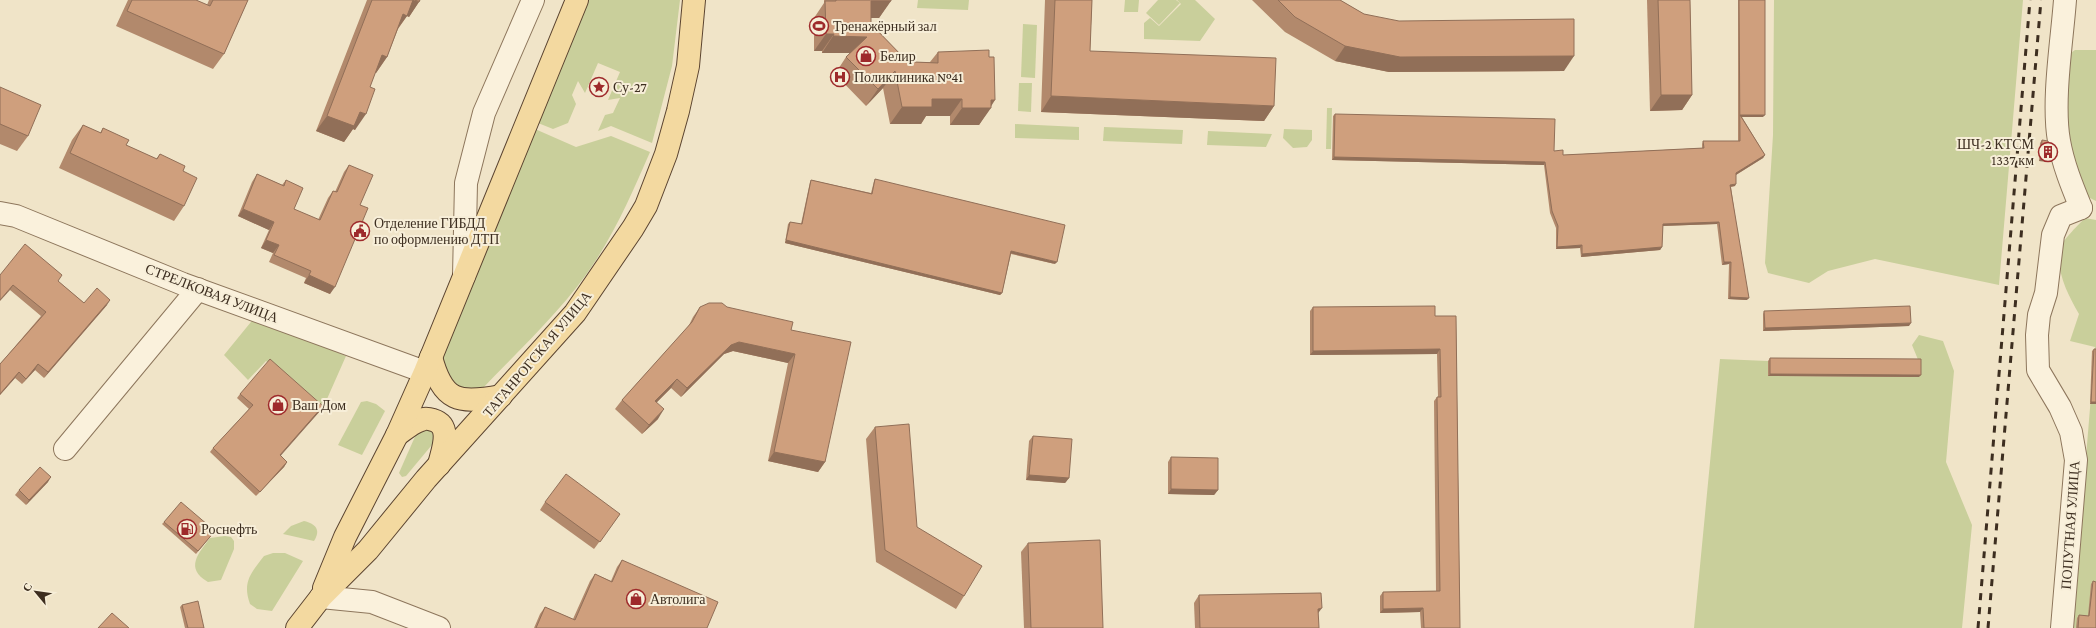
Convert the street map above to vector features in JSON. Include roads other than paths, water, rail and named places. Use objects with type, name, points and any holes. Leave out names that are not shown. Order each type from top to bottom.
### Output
[{"type":"main road","name":"ТАГАНРОГСКАЯ УЛИЦА","points":[[321,597],[345,537],[397,435],[428,364],[577,0]]},
{"type":"main road","name":"ТАГАНРОГСКАЯ УЛИЦА","points":[[297,628],[321,597],[368,550],[402,507],[575,313],[608,267],[646,206],[666,154],[678,111],[688,66],[694,0]]},
{"type":"main road","points":[[428,364],[444,389],[452,395],[465,400],[477,400],[501,396]]},
{"type":"main road","points":[[397,435],[421,419],[431,419],[438,422],[444,428],[445,440],[438,466]]},
{"type":"street","points":[[464,276],[466,183],[484,113],[532,0]]},
{"type":"street","points":[[2065,0],[2057,104],[2058,135],[2070,180],[2089,209]]},
{"type":"street","name":"ПОПУТНАЯ УЛИЦА","points":[[2062,628],[2076,460],[2072,432],[2060,407],[2038,370],[2037,335],[2039,315],[2046,293],[2054,235],[2061,216],[2089,209]]},
{"type":"street","name":"СТРЕЛКОВАЯ УЛИЦА","points":[[0,212],[16,216],[198,289],[428,364]]},
{"type":"street","points":[[65,449],[198,289]]},
{"type":"street","points":[[321,597],[372,602],[439,628]]},
{"type":"railway","points":[[1978,628],[2030,0]]},
{"type":"railway","points":[[1988,628],[2041,0]]},
{"type":"place","name":"Тренажёрный зал","points":[[819,26]]},
{"type":"place","name":"Белир","points":[[866,56]]},
{"type":"place","name":"Поликлиника №41","points":[[840,77]]},
{"type":"place","name":"Су-27","points":[[599,87]]},
{"type":"place","name":"ШЧ-2 КТСМ 1337 км","points":[[2048,152]]},
{"type":"place","name":"Отделение ГИБДД по оформлению ДТП","points":[[360,231]]},
{"type":"place","name":"Ваш Дом","points":[[278,405]]},
{"type":"place","name":"Роснефть","points":[[187,529]]},
{"type":"place","name":"Автолига","points":[[636,599]]}]
